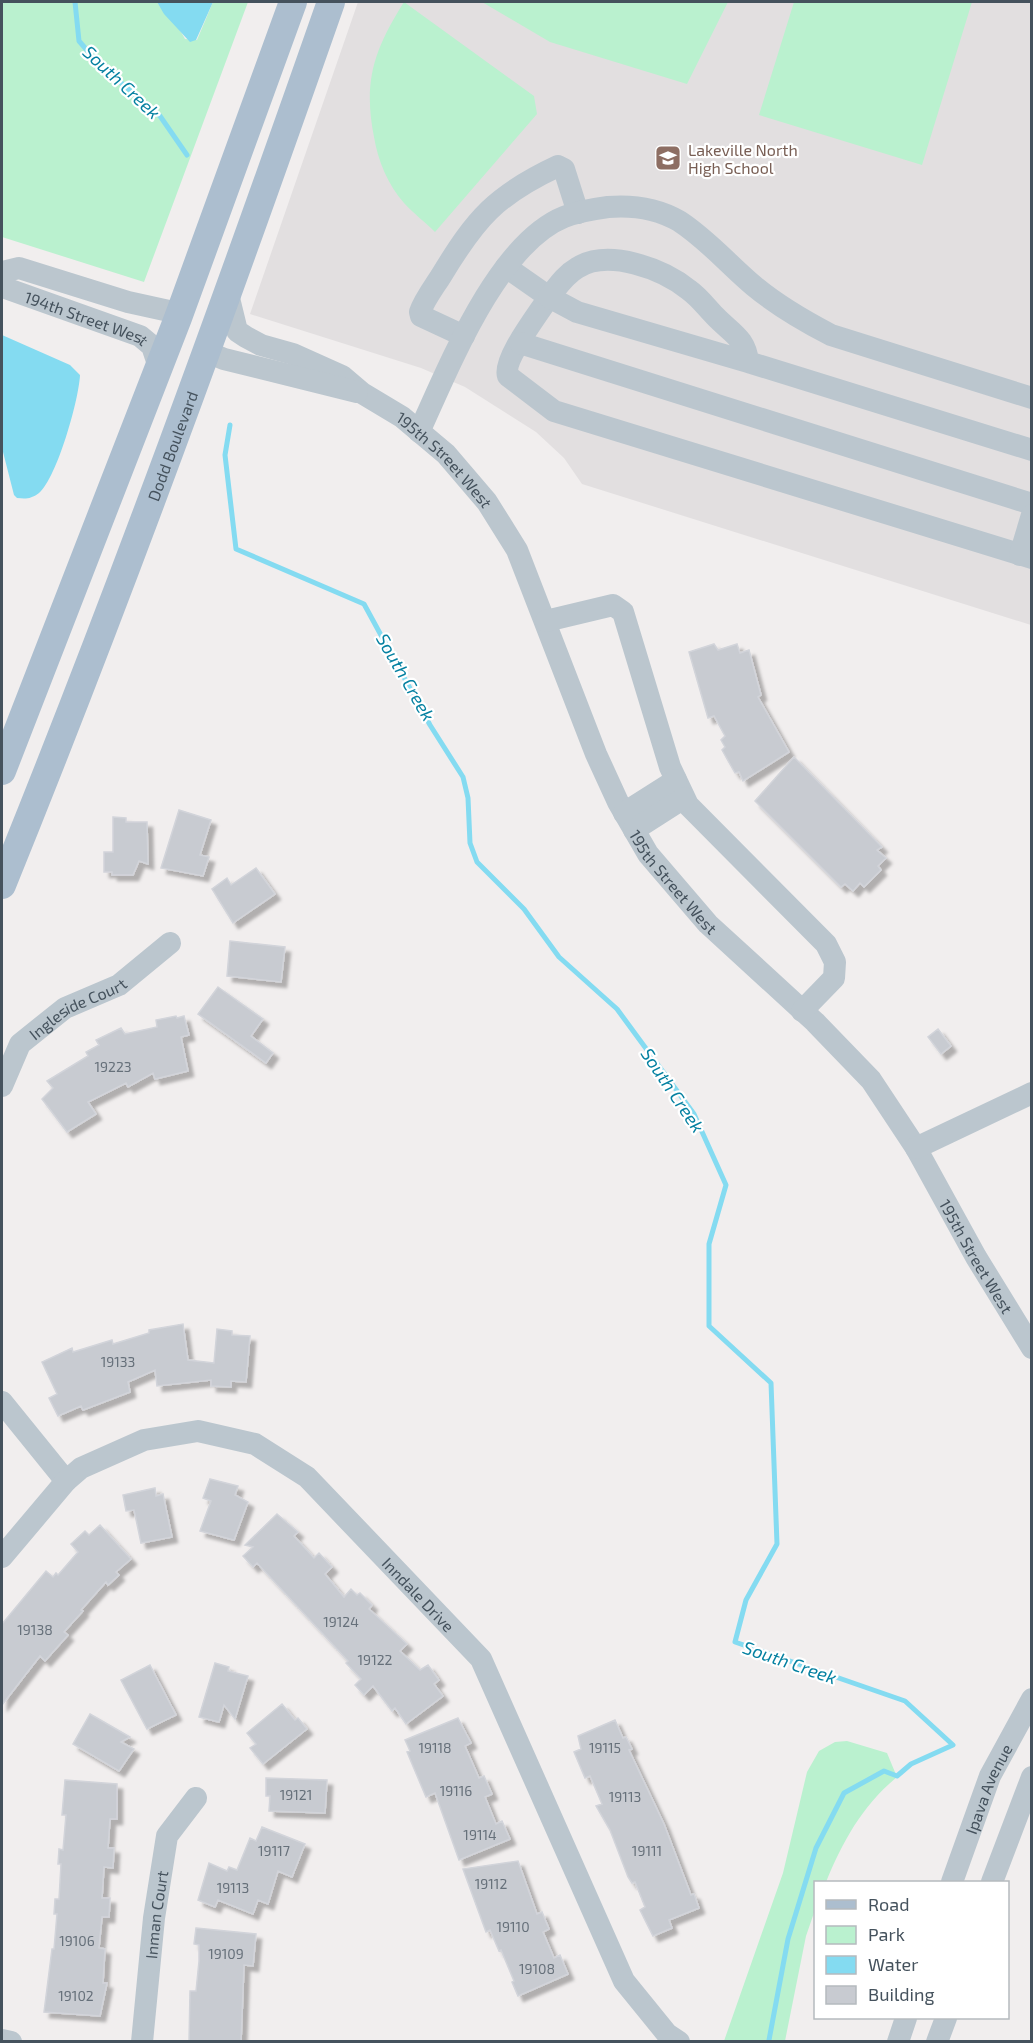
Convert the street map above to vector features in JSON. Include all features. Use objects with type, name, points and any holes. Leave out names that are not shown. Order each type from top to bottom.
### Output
[{"type":"main road","name":"Dodd Boulevard","points":[[2,885],[102,633],[207,352],[331,2]]},
{"type":"main road","points":[[2,771],[178,318],[292,4]]},
{"type":"main road","points":[[207,352],[203,338],[202,319],[212,273],[292,48],[292,4]]},
{"type":"main road","points":[[102,633],[99,606],[175,387],[184,345],[183,331],[178,318]]},
{"type":"street","points":[[464,336],[421,316],[420,312],[467,234],[484,214],[521,183],[558,166],[564,169],[578,213]]},
{"type":"street","points":[[419,432],[464,336],[506,267],[526,243],[562,218],[616,207],[659,212],[693,231],[777,303],[831,335],[1032,398]]},
{"type":"street","points":[[748,362],[747,346],[690,290],[670,277],[645,268],[602,260],[579,266],[565,277],[549,297],[507,365],[508,376],[554,411],[1026,556],[1032,515]]},
{"type":"street","points":[[506,267],[549,297],[577,312],[1032,450]]},
{"type":"street","name":"194th Street West","points":[[2,272],[18,268],[128,302],[169,311],[178,318]]},
{"type":"street","name":"194th Street West","points":[[2,282],[8,289],[140,336],[152,346],[159,367]]},
{"type":"street","name":"195th Street West","points":[[228,294],[237,331],[246,338],[319,364],[342,376],[362,393],[402,417],[459,468],[498,518],[517,550],[596,754],[629,821],[668,881],[708,924],[844,1050],[871,1080],[916,1148],[982,1267],[1032,1348]]},
{"type":"street","points":[[520,343],[1032,504]]},
{"type":"street","name":"195th Street West","points":[[207,352],[224,359],[362,393]]},
{"type":"street","points":[[546,621],[614,605],[623,612],[680,789],[688,805],[826,944],[835,962],[834,978],[802,1011]]},
{"type":"street","points":[[629,821],[680,789]]},
{"type":"street","name":"Ingleside Court","points":[[2,1086],[20,1044],[65,1008],[119,985],[170,943]]},
{"type":"street","points":[[916,1148],[1032,1093]]},
{"type":"street","points":[[2,1402],[66,1481]]},
{"type":"street","name":"Inndale Drive","points":[[2,1557],[66,1481],[81,1468],[144,1440],[198,1431],[255,1444],[307,1477],[482,1659],[624,1981],[669,2039]]},
{"type":"street","name":"Ipava Avenue","points":[[952,1881],[990,1776],[1032,1699]]},
{"type":"street","name":"Ipava Avenue","points":[[992,1881],[1032,1777]]},
{"type":"street","name":"Inman Court","points":[[142,2042],[154,1918],[167,1836],[196,1798]]},
{"type":"street","points":[[898,2042],[906,2019]]},
{"type":"street","points":[[937,2042],[946,2019]]},
{"type":"street","points":[[2,2040],[11,2042]]},
{"type":"shaded area","name":"Lakeville North High School","points":[[358,2],[1031,2],[1031,625],[582,484],[564,458],[536,432],[465,387],[421,368],[250,314]]},
{"type":"green space","points":[[2,2],[157,2],[185,39],[197,40],[213,2],[248,2],[144,282],[2,237]]},
{"type":"green space","points":[[404,2],[534,96],[537,114],[435,232],[404,203],[389,181],[378,155],[371,117],[371,82],[378,51]]},
{"type":"green space","points":[[482,2],[728,2],[687,84],[550,42]]},
{"type":"green space","points":[[794,2],[972,2],[922,165],[759,115]]},
{"type":"green space","points":[[847,1741],[887,1753],[897,1777],[874,1800],[855,1825],[839,1852],[826,1881],[814,1881],[814,1913],[806,1936],[785,2041],[724,2041],[783,1873],[807,1772],[819,1751],[835,1742]]},
{"type":"water","points":[[157,2],[213,2],[196,40],[190,42],[164,14]]},
{"type":"water","points":[[2,335],[70,365],[80,375],[71,419],[53,472],[39,493],[28,498],[17,498],[14,495],[2,448]]},
{"type":"building","points":[[714,644],[718,650],[737,644],[740,653],[749,650],[761,695],[758,697],[789,752],[743,781],[739,772],[735,773],[722,750],[725,747],[721,740],[725,736],[714,716],[708,718],[689,652]]},
{"type":"building","points":[[794,757],[882,847],[877,850],[886,858],[878,866],[881,870],[864,887],[860,883],[853,891],[845,884],[841,887],[755,801]]},
{"type":"building","points":[[179,810],[211,820],[200,855],[209,857],[203,876],[161,868]]},
{"type":"building","points":[[113,817],[126,818],[126,822],[147,822],[148,864],[139,861],[133,875],[112,875],[112,872],[104,872],[104,852],[113,852]]},
{"type":"building","points":[[256,868],[275,894],[233,923],[212,889],[227,878],[231,885]]},
{"type":"building","points":[[230,941],[285,947],[281,982],[227,976]]},
{"type":"building","points":[[218,987],[263,1019],[251,1036],[273,1053],[266,1063],[198,1014]]},
{"type":"building","points":[[176,1016],[177,1018],[184,1016],[189,1035],[181,1037],[188,1071],[155,1079],[153,1073],[128,1087],[126,1083],[88,1102],[96,1114],[67,1132],[42,1099],[53,1088],[47,1081],[88,1056],[86,1052],[99,1045],[96,1040],[121,1028],[125,1034],[157,1027],[156,1020]]},
{"type":"building","points":[[938,1029],[951,1046],[941,1054],[928,1037]]},
{"type":"building","points":[[183,1324],[188,1360],[214,1363],[217,1329],[232,1331],[232,1335],[250,1336],[246,1382],[231,1381],[231,1387],[211,1386],[211,1380],[157,1386],[155,1370],[128,1382],[130,1392],[83,1410],[81,1406],[58,1416],[49,1398],[57,1394],[42,1362],[72,1348],[73,1352],[112,1340],[113,1344],[149,1333],[149,1330]]},
{"type":"building","points":[[210,1479],[238,1486],[235,1495],[248,1502],[234,1540],[200,1531],[211,1501],[203,1498]]},
{"type":"building","points":[[155,1488],[156,1496],[163,1494],[172,1537],[141,1543],[134,1510],[126,1511],[123,1495]]},
{"type":"building","points":[[277,1514],[298,1532],[294,1536],[314,1558],[319,1553],[332,1567],[325,1574],[344,1597],[351,1589],[357,1595],[360,1593],[372,1605],[369,1609],[407,1644],[400,1651],[420,1670],[428,1665],[439,1680],[434,1684],[443,1696],[406,1724],[395,1708],[392,1711],[373,1686],[364,1695],[355,1685],[361,1679],[346,1663],[348,1661],[257,1563],[253,1567],[243,1556],[253,1547],[245,1545]]},
{"type":"building","points":[[100,1525],[131,1559],[116,1572],[119,1575],[108,1585],[106,1582],[81,1610],[83,1611],[64,1632],[68,1635],[45,1661],[40,1656],[2,1705],[2,1624],[46,1571],[53,1577],[56,1573],[58,1575],[78,1552],[71,1544],[85,1531],[89,1535]]},
{"type":"building","points":[[215,1663],[229,1667],[228,1671],[248,1676],[235,1719],[224,1705],[219,1722],[199,1717]]},
{"type":"building","points":[[150,1665],[176,1715],[147,1729],[121,1680]]},
{"type":"building","points":[[282,1704],[295,1720],[298,1718],[307,1729],[263,1764],[250,1748],[256,1744],[247,1733]]},
{"type":"building","points":[[90,1714],[130,1737],[121,1742],[134,1749],[119,1771],[73,1744]]},
{"type":"building","points":[[458,1718],[471,1743],[465,1746],[479,1778],[484,1776],[492,1794],[485,1797],[496,1824],[502,1821],[510,1839],[459,1860],[435,1793],[426,1797],[407,1752],[410,1751],[405,1740]]},
{"type":"building","points":[[615,1720],[623,1738],[626,1737],[632,1749],[629,1750],[664,1824],[691,1895],[694,1894],[699,1908],[669,1920],[672,1928],[653,1936],[640,1910],[645,1907],[635,1882],[632,1883],[628,1877],[610,1830],[596,1806],[602,1804],[590,1776],[585,1778],[574,1752],[581,1749],[578,1736]]},
{"type":"building","points":[[266,1778],[327,1780],[325,1813],[269,1811],[270,1796],[266,1796]]},
{"type":"building","points":[[65,1780],[117,1784],[117,1819],[110,1819],[108,1848],[114,1848],[113,1868],[104,1867],[102,1898],[110,1898],[109,1917],[102,1917],[99,1948],[105,1949],[103,1983],[107,1983],[100,2016],[44,2012],[52,1949],[54,1949],[57,1914],[54,1914],[55,1899],[59,1899],[61,1864],[58,1864],[59,1849],[63,1850],[66,1815],[62,1815]]},
{"type":"building","points":[[262,1827],[305,1844],[292,1877],[278,1871],[268,1904],[258,1900],[253,1914],[218,1900],[215,1907],[198,1900],[209,1863],[227,1871],[229,1867],[237,1870],[250,1838],[256,1841]]},
{"type":"building","points":[[518,1861],[537,1914],[542,1912],[549,1929],[543,1932],[554,1958],[560,1955],[568,1974],[518,1996],[501,1950],[499,1951],[490,1930],[486,1932],[463,1869]]},
{"type":"building","points":[[196,1928],[256,1934],[253,1966],[244,1965],[241,2042],[189,2042],[190,1991],[196,1991],[199,1961],[199,1945],[194,1944]]},
{"type":"waterway","name":"South Creek","points":[[75,2],[79,41],[99,64],[160,116],[187,155]]},
{"type":"waterway","name":"South Creek","points":[[230,425],[225,455],[236,549],[364,604],[430,725],[463,777],[468,798],[470,843],[477,862],[524,909],[559,957],[617,1009],[694,1114],[726,1185],[709,1244],[709,1326],[771,1383],[777,1544],[746,1600],[735,1642],[905,1701],[953,1745],[911,1764],[897,1776],[884,1771],[844,1793],[816,1848],[788,1939],[769,2040]]},
{"type":"place","name":"Lakeville North High School","points":[[668,158]]}]
